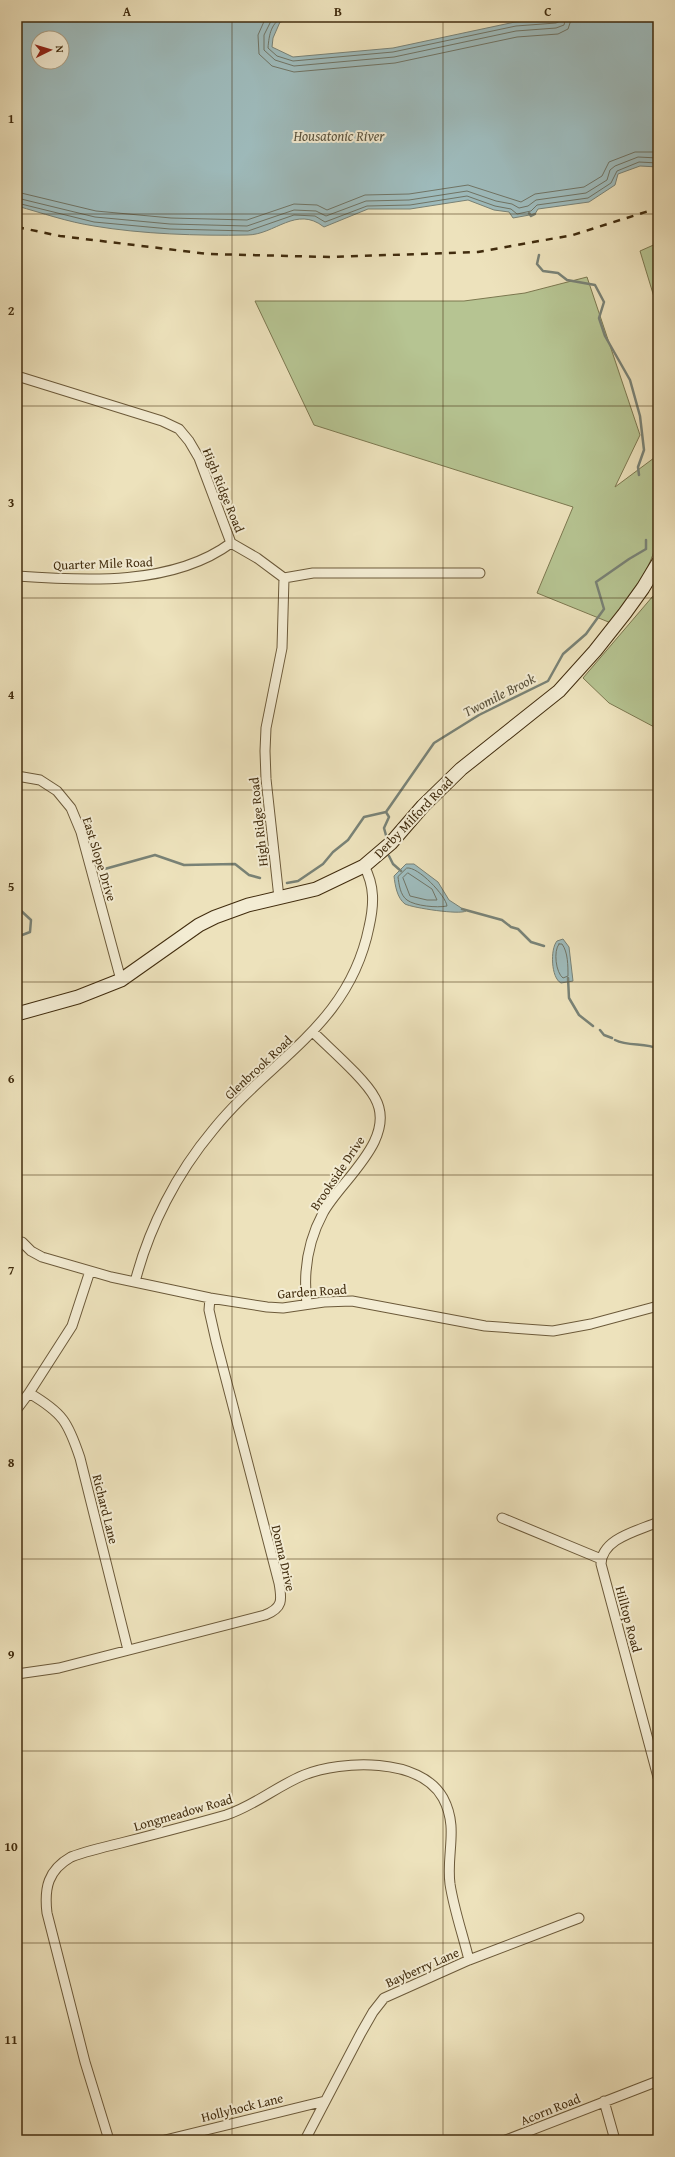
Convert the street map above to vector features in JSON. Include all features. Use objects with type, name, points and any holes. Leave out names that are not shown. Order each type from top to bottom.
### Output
[{"type":"main road","name":"Derby Milford Road","points":[[17,1014],[83,996],[121,980],[199,925],[214,917],[248,905],[316,889],[364,866],[394,841],[428,801],[461,769],[559,692],[595,651],[625,613],[644,588],[658,563]]},
{"type":"street","name":"High Ridge Road","points":[[17,376],[162,421],[179,429],[189,441],[199,458],[231,543],[257,558],[284,578],[282,648],[266,728],[265,751],[266,779],[279,898]]},
{"type":"street","name":"Quarter Mile Road","points":[[17,576],[112,578],[164,573],[190,565],[221,550],[231,543]]},
{"type":"street","points":[[284,578],[313,573],[480,573]]},
{"type":"street","name":"East Slope Drive","points":[[17,776],[40,780],[57,791],[70,808],[81,832],[121,980]]},
{"type":"street","name":"Glenbrook Road","points":[[135,1282],[146,1246],[163,1208],[196,1151],[240,1100],[313,1032],[342,994],[364,945],[374,896],[372,882],[364,866]]},
{"type":"street","name":"Brookside Drive","points":[[307,1304],[307,1263],[317,1227],[323,1213],[336,1194],[368,1153],[380,1128],[379,1107],[370,1091],[313,1032]]},
{"type":"street","name":"Garden Road","points":[[22,1242],[30,1252],[90,1271],[210,1298],[268,1307],[283,1308],[336,1301],[358,1302],[485,1326],[553,1331],[584,1326],[658,1306]]},
{"type":"street","points":[[17,1408],[29,1394],[72,1326],[90,1271]]},
{"type":"street","name":"Donna Drive","points":[[17,1674],[60,1668],[265,1616],[278,1609],[281,1602],[279,1583],[216,1341],[209,1310],[210,1298]]},
{"type":"street","name":"Richard Lane","points":[[29,1394],[60,1414],[72,1433],[80,1458],[128,1650]]},
{"type":"street","points":[[502,1518],[601,1559],[613,1542],[658,1522]]},
{"type":"street","name":"Hilltop Road","points":[[601,1559],[602,1569],[658,1777]]},
{"type":"street","name":"Longmeadow Road","points":[[109,2140],[86,2062],[47,1913],[46,1893],[48,1880],[56,1869],[71,1857],[227,1814],[269,1795],[295,1779],[321,1770],[353,1766],[403,1769],[420,1775],[433,1784],[442,1797],[450,1814],[452,1832],[449,1869],[450,1884],[469,1960]]},
{"type":"street","name":"Bayberry Lane","points":[[305,2140],[364,2027],[382,2001],[391,1995],[469,1960],[579,1918]]},
{"type":"street","points":[[614,2140],[604,2101],[658,2081]]},
{"type":"street","name":"Hollyhock Lane","points":[[165,2140],[325,2101]]},
{"type":"street","name":"Acorn Road","points":[[506,2140],[604,2101]]},
{"type":"green space","points":[[658,243],[658,310],[640,251]]},
{"type":"green space","points":[[587,277],[640,435],[615,487],[658,455],[658,537],[655,549],[639,583],[611,623],[537,593],[573,507],[314,425],[255,301],[464,301],[525,293]]},
{"type":"green space","points":[[653,596],[658,601],[658,729],[609,703],[583,678]]},
{"type":"water","name":"Housatonic River","points":[[17,17],[347,17],[297,19],[280,22],[273,38],[272,47],[293,57],[393,48],[515,22],[555,19],[562,17],[658,17],[658,167],[640,166],[618,174],[615,185],[589,202],[538,209],[535,214],[513,218],[509,212],[494,210],[468,200],[410,209],[368,209],[324,227],[314,221],[304,219],[295,220],[257,234],[247,235],[189,235],[131,231],[94,226],[17,206]]},
{"type":"water","points":[[406,864],[414,864],[438,882],[449,900],[466,911],[455,912],[436,910],[405,904],[398,895],[394,876]]},
{"type":"water","points":[[563,939],[569,947],[573,981],[561,983],[553,970],[553,950],[557,941]]},
{"type":"waterway","name":"Twomile Brook","points":[[529,213],[531,216],[535,214]]},
{"type":"waterway","name":"Twomile Brook","points":[[539,255],[537,264],[543,271],[558,273],[567,280],[595,285],[604,302],[599,318],[605,336],[630,380],[640,416],[644,450],[638,467],[639,475]]},
{"type":"waterway","name":"Twomile Brook","points":[[386,812],[434,743],[479,715],[548,681],[563,654],[586,634],[604,609],[596,582],[646,549],[646,540]]},
{"type":"waterway","name":"Twomile Brook","points":[[386,812],[389,817],[384,828],[387,839]]},
{"type":"waterway","points":[[287,883],[298,881],[323,864],[333,852],[348,840],[364,817],[386,812]]},
{"type":"waterway","points":[[101,870],[155,855],[184,865],[235,864],[249,875],[260,878]]},
{"type":"waterway","name":"Twomile Brook","points":[[389,856],[393,864],[401,871]]},
{"type":"waterway","points":[[17,907],[31,920],[30,932],[17,937]]},
{"type":"waterway","name":"Twomile Brook","points":[[462,909],[502,920],[511,927],[518,929],[531,942],[544,946]]},
{"type":"waterway","points":[[568,978],[569,998],[579,1015],[593,1026]]},
{"type":"waterway","points":[[600,1030],[604,1035],[612,1038]]},
{"type":"waterway","points":[[615,1040],[658,1049]]},
{"type":"railway","points":[[17,227],[60,236],[208,254],[330,257],[478,252],[573,235],[658,208]]}]
